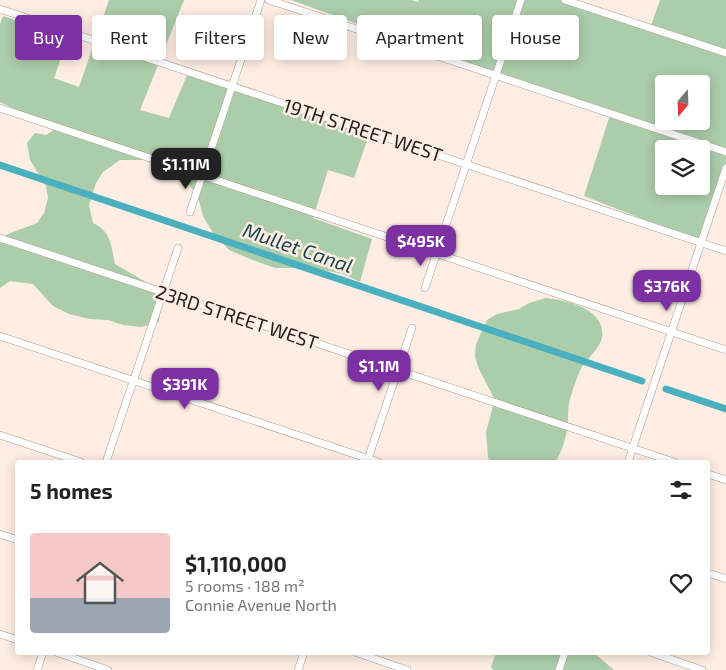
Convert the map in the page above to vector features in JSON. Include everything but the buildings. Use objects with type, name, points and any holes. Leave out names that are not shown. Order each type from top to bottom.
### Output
[{"type":"street","points":[[190,212],[261,0]]},
{"type":"street","points":[[269,0],[726,152]]},
{"type":"street","points":[[426,288],[521,0]]},
{"type":"street","points":[[566,0],[726,53]]},
{"type":"street","name":"19TH STREET WEST","points":[[0,9],[726,251]]},
{"type":"street","points":[[0,108],[726,350]]},
{"type":"street","points":[[629,460],[726,168]]},
{"type":"street","name":"23RD STREET WEST","points":[[0,238],[668,460]]},
{"type":"street","points":[[107,460],[178,248]]},
{"type":"street","points":[[367,460],[412,328]]},
{"type":"street","points":[[0,336],[364,460]]},
{"type":"street","points":[[0,436],[75,460]]},
{"type":"street","points":[[710,475],[726,480]]},
{"type":"street","points":[[0,534],[15,539]]},
{"type":"street","points":[[710,574],[726,579]]},
{"type":"street","points":[[0,634],[15,639]]},
{"type":"street","points":[[37,670],[42,655]]},
{"type":"street","points":[[65,655],[108,670]]},
{"type":"street","points":[[298,670],[303,655]]},
{"type":"street","points":[[364,655],[407,670]]},
{"type":"street","points":[[559,670],[564,655]]},
{"type":"street","points":[[659,655],[702,670]]},
{"type":"green space","points":[[109,0],[184,0],[178,15],[176,15],[176,20],[166,45],[166,15],[104,15]]},
{"type":"green space","points":[[291,0],[411,0],[418,2],[419,0],[567,0],[650,28],[660,0],[726,0],[726,164],[699,241],[584,196],[610,115],[457,60],[482,60],[482,15],[357,15],[357,24],[347,20],[347,15],[333,15]]},
{"type":"green space","points":[[3,16],[15,20],[15,60],[60,60],[54,78],[79,87],[92,49],[92,60],[160,60],[140,110],[169,118],[187,75],[232,88],[369,135],[354,178],[328,170],[313,218],[372,239],[360,282],[343,274],[307,267],[275,268],[229,250],[213,233],[203,216],[199,201],[182,173],[170,165],[145,160],[120,160],[103,172],[96,183],[89,205],[93,223],[104,231],[110,240],[115,264],[151,285],[161,302],[159,322],[141,327],[123,325],[108,320],[89,319],[69,314],[53,306],[33,284],[10,281],[0,288],[0,239],[37,223],[44,213],[48,198],[46,186],[30,160],[27,143],[35,133],[46,135],[55,129],[0,102],[0,24]]},
{"type":"green space","points":[[546,298],[564,301],[583,308],[592,313],[598,320],[602,328],[602,338],[596,350],[582,367],[577,378],[569,403],[568,426],[565,439],[556,460],[490,460],[488,458],[486,432],[494,398],[475,357],[476,344],[487,320],[497,314],[519,309],[529,303]]},
{"type":"green space","points":[[495,655],[596,655],[614,670],[493,670],[491,667]]},
{"type":"waterway","name":"Mullet Canal","points":[[0,165],[642,381]]},
{"type":"waterway","name":"Mullet Canal","points":[[666,389],[726,409]]}]
